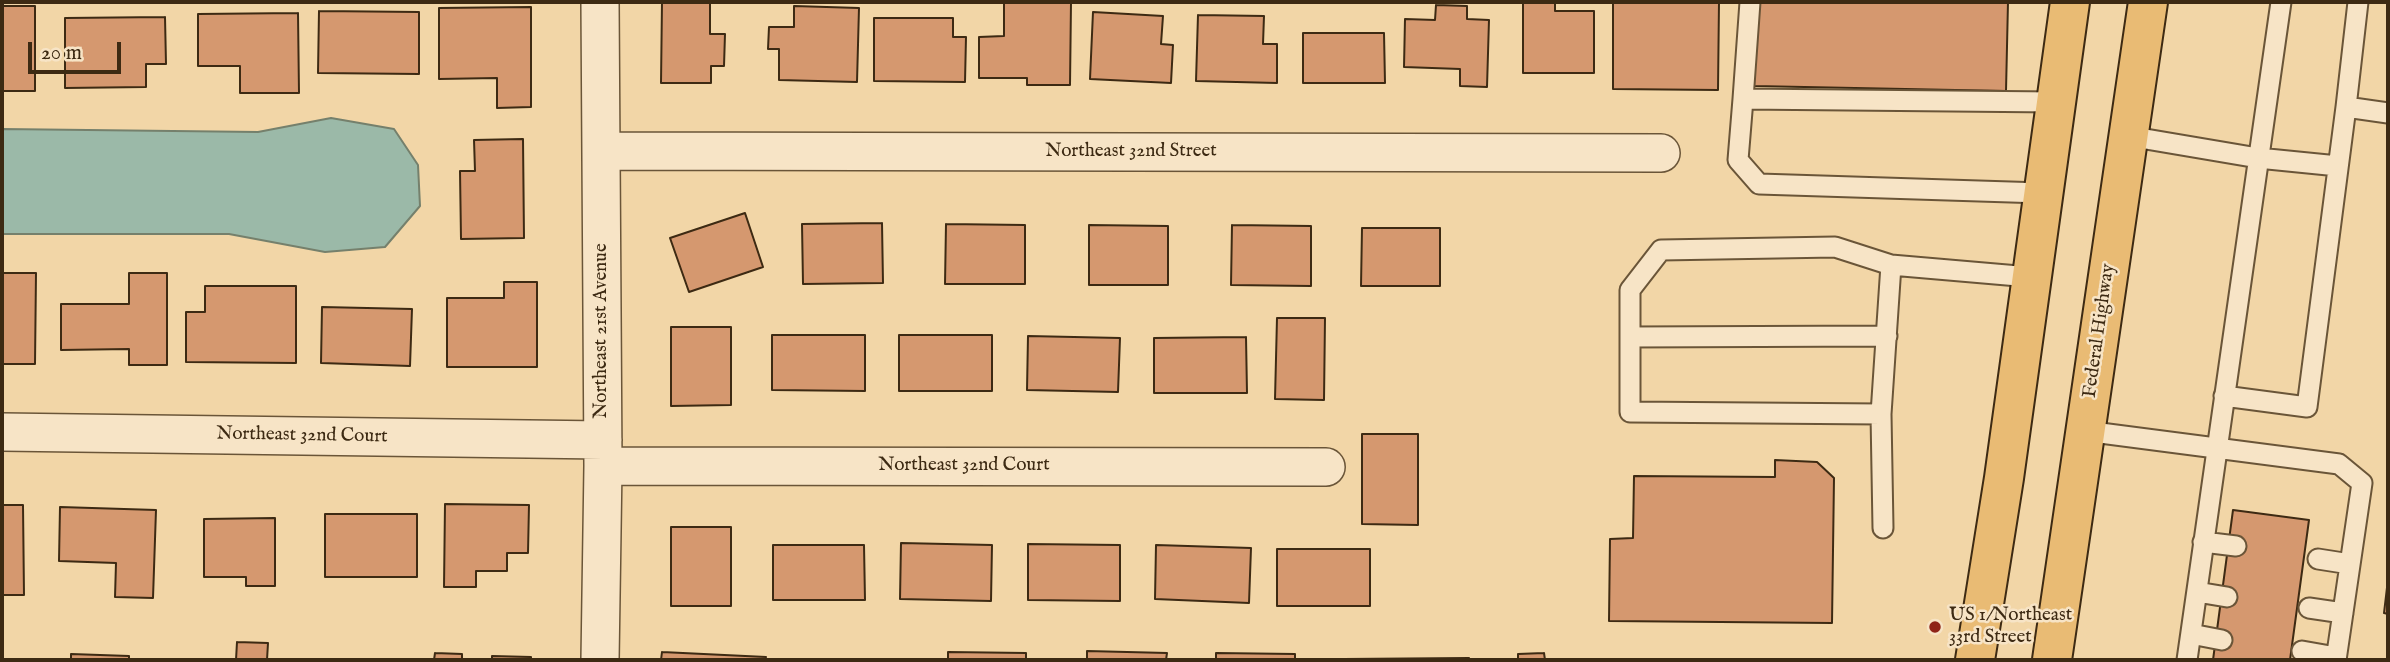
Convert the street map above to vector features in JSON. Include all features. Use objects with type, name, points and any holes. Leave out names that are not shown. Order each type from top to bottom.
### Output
[{"type":"main road","points":[[1975,660],[2004,478],[2070,2]]},
{"type":"main road","name":"Federal Highway","points":[[2052,660],[2148,2]]},
{"type":"street","name":"Northeast 21st Avenue","points":[[600,2],[603,453],[600,660]]},
{"type":"street","name":"Northeast 32nd Street","points":[[601,151],[1661,153]]},
{"type":"street","name":"Northeast 32nd Court","points":[[2,432],[603,453],[1326,467]]},
{"type":"lane","points":[[1750,2],[1738,160],[1759,184],[2042,193]]},
{"type":"lane","points":[[2188,660],[2281,2]]},
{"type":"lane","points":[[2224,396],[2307,407],[2358,2]]},
{"type":"lane","points":[[1743,99],[2055,102]]},
{"type":"lane","points":[[2346,107],[2388,113]]},
{"type":"lane","points":[[2128,136],[2258,158],[2338,166]]},
{"type":"lane","points":[[1881,414],[1630,412],[1630,290],[1661,250],[1835,247],[1891,265],[2030,277]]},
{"type":"lane","points":[[1883,528],[1881,414],[1891,265]]},
{"type":"lane","points":[[1630,337],[1886,336]]},
{"type":"lane","points":[[2085,431],[2339,464],[2362,483],[2336,659],[2302,651]]},
{"type":"lane","points":[[2203,542],[2236,546]]},
{"type":"lane","points":[[2318,559],[2350,564]]},
{"type":"lane","points":[[2197,593],[2227,597]]},
{"type":"lane","points":[[2309,608],[2343,613]]},
{"type":"lane","points":[[2191,634],[2222,640]]},
{"type":"shaded area","points":[[331,118],[394,129],[418,165],[420,206],[385,247],[325,252],[229,234],[2,234],[2,129],[258,132]]},
{"type":"building","points":[[662,2],[710,2],[710,34],[725,34],[724,66],[711,66],[711,83],[661,83]]},
{"type":"building","points":[[1004,2],[1071,2],[1070,85],[1027,85],[1027,78],[979,78],[979,37],[1004,36]]},
{"type":"building","points":[[1523,2],[1555,2],[1555,11],[1594,11],[1594,73],[1523,73]]},
{"type":"building","points":[[1613,2],[1719,2],[1718,90],[1613,89]]},
{"type":"building","points":[[1756,2],[2008,2],[2006,91],[1754,86]]},
{"type":"building","points":[[1436,5],[1467,6],[1467,19],[1489,20],[1487,87],[1460,86],[1460,69],[1404,67],[1405,19],[1435,20]]},
{"type":"building","points":[[2,6],[35,6],[35,91],[2,91]]},
{"type":"building","points":[[794,6],[859,8],[857,82],[779,80],[779,49],[768,49],[769,27],[794,27]]},
{"type":"building","points":[[531,7],[531,107],[497,108],[497,78],[439,79],[439,8]]},
{"type":"building","points":[[319,11],[419,12],[419,74],[318,73]]},
{"type":"building","points":[[1093,12],[1163,16],[1161,44],[1173,45],[1171,83],[1090,79]]},
{"type":"building","points":[[298,13],[299,93],[240,93],[240,66],[198,66],[198,14]]},
{"type":"building","points":[[1198,15],[1264,16],[1263,44],[1277,44],[1277,83],[1196,81]]},
{"type":"building","points":[[165,17],[166,64],[146,64],[146,87],[65,88],[65,18]]},
{"type":"building","points":[[874,18],[953,18],[953,37],[966,37],[965,82],[874,81]]},
{"type":"building","points":[[1303,33],[1384,33],[1385,83],[1303,83]]},
{"type":"building","points":[[523,139],[524,238],[461,239],[460,171],[475,171],[474,140]]},
{"type":"building","points":[[745,213],[763,267],[689,292],[670,238]]},
{"type":"building","points":[[882,223],[883,283],[803,284],[802,224]]},
{"type":"building","points":[[946,224],[1025,225],[1025,284],[945,284]]},
{"type":"building","points":[[1089,225],[1168,226],[1168,285],[1089,285]]},
{"type":"building","points":[[1232,225],[1311,226],[1311,286],[1231,285]]},
{"type":"building","points":[[1362,228],[1440,228],[1440,286],[1361,286]]},
{"type":"building","points":[[2,273],[36,273],[35,364],[2,364]]},
{"type":"building","points":[[129,273],[167,273],[167,365],[129,365],[129,349],[61,350],[61,304],[129,304]]},
{"type":"building","points":[[504,282],[537,282],[537,367],[447,367],[447,298],[504,298]]},
{"type":"building","points":[[205,286],[296,286],[296,363],[186,362],[186,312],[205,312]]},
{"type":"building","points":[[322,307],[412,309],[410,366],[321,363]]},
{"type":"building","points":[[1277,318],[1325,318],[1324,400],[1275,399]]},
{"type":"building","points":[[671,327],[731,327],[731,405],[671,406]]},
{"type":"building","points":[[772,335],[865,335],[865,391],[772,390]]},
{"type":"building","points":[[899,335],[992,335],[992,391],[899,391]]},
{"type":"building","points":[[1028,336],[1120,338],[1118,392],[1027,390]]},
{"type":"building","points":[[1246,337],[1247,393],[1154,393],[1154,338]]},
{"type":"building","points":[[1362,434],[1418,434],[1418,525],[1362,524]]},
{"type":"building","points":[[1775,460],[1817,462],[1834,478],[1832,623],[1609,621],[1610,539],[1633,538],[1634,476],[1775,477]]},
{"type":"building","points":[[445,504],[529,505],[528,553],[507,553],[507,571],[476,571],[476,587],[444,587]]},
{"type":"building","points":[[2,505],[23,505],[24,595],[2,595]]},
{"type":"building","points":[[60,507],[156,510],[153,598],[115,597],[116,563],[59,561]]},
{"type":"building","points":[[2233,510],[2309,520],[2290,660],[2213,660]]},
{"type":"building","points":[[325,514],[417,514],[417,577],[325,577]]},
{"type":"building","points":[[275,518],[275,586],[246,586],[246,577],[204,577],[204,519]]},
{"type":"building","points":[[671,527],[731,527],[731,606],[671,606]]},
{"type":"building","points":[[901,543],[992,545],[991,601],[900,599]]},
{"type":"building","points":[[1028,544],[1120,545],[1120,601],[1028,600]]},
{"type":"building","points":[[773,545],[864,545],[865,600],[773,600]]},
{"type":"building","points":[[1156,545],[1251,548],[1249,603],[1155,599]]},
{"type":"building","points":[[1277,549],[1370,549],[1370,606],[1277,606]]},
{"type":"building","points":[[2388,579],[2388,614],[2384,613]]},
{"type":"building","points":[[237,642],[268,643],[267,660],[236,660]]},
{"type":"building","points":[[1087,651],[1167,653],[1166,660],[1087,660]]},
{"type":"building","points":[[662,652],[766,657],[765,660],[661,660]]},
{"type":"building","points":[[948,652],[1026,653],[1026,660],[948,660]]},
{"type":"building","points":[[435,653],[462,654],[462,660],[434,660]]},
{"type":"building","points":[[1216,653],[1295,654],[1295,660],[1216,660]]},
{"type":"building","points":[[1544,653],[1545,660],[1518,660],[1518,654]]},
{"type":"building","points":[[71,654],[129,656],[129,660],[71,660]]},
{"type":"building","points":[[492,656],[531,657],[531,660],[492,660]]},
{"type":"building","points":[[1344,659],[1469,660],[1344,660]]},
{"type":"place","name":"US 1/Northeast 33rd Street","points":[[1935,627]]}]
